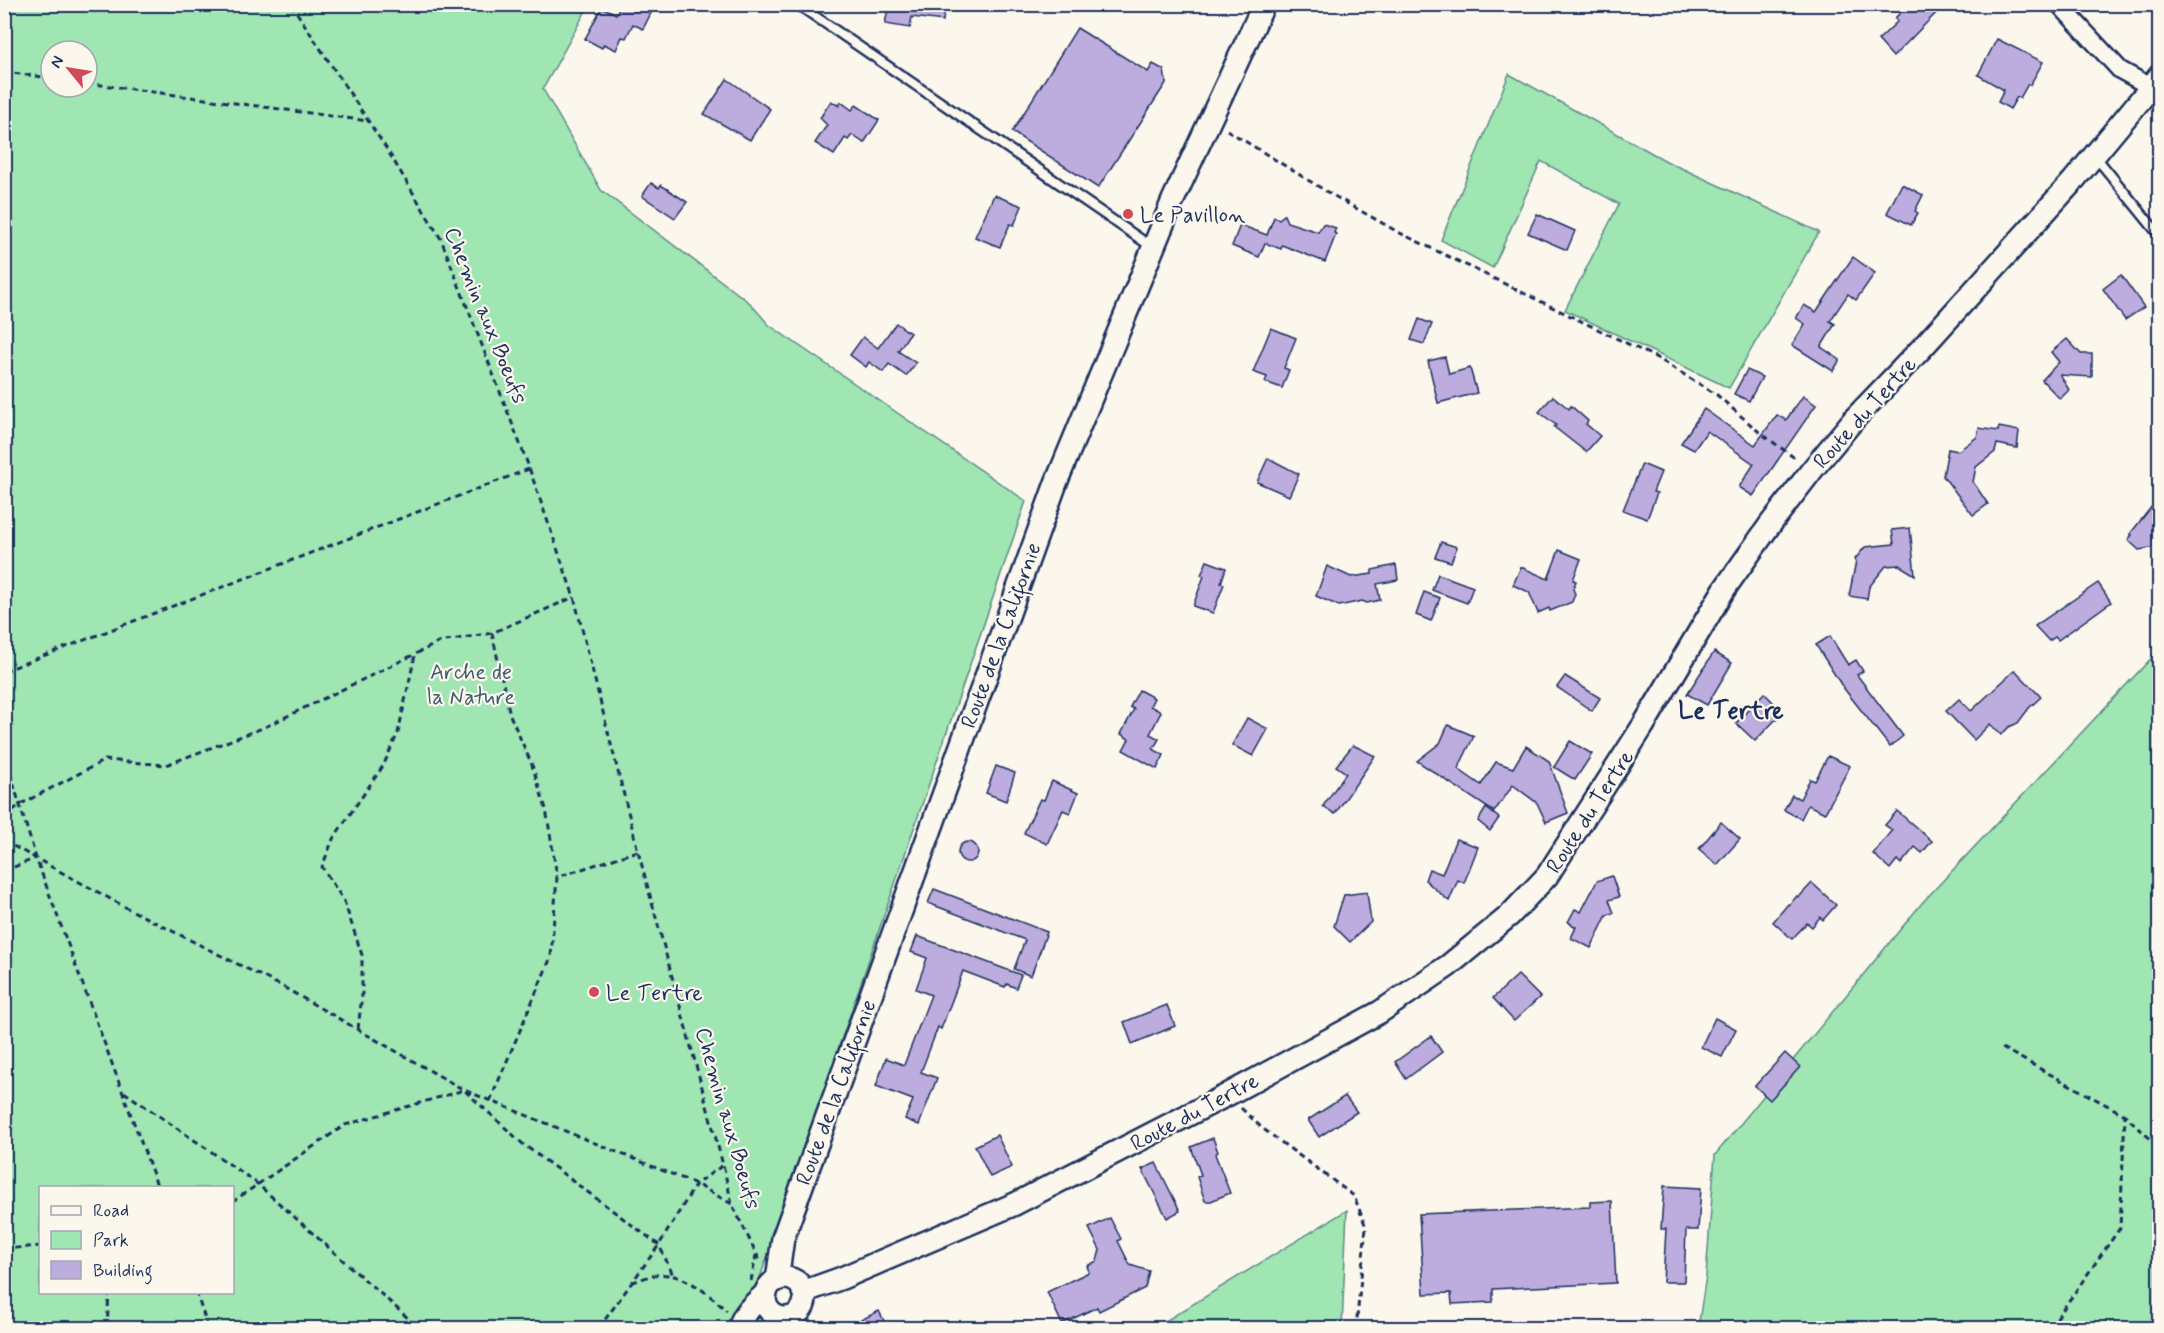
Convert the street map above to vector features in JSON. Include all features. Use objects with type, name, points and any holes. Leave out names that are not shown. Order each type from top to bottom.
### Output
[{"type":"street","name":"Route de la Californie","points":[[771,1286],[783,1238],[1056,483],[1173,200],[1264,4]]},
{"type":"street","points":[[2059,4],[2120,69],[2156,81]]},
{"type":"street","name":"Route du Tertre","points":[[803,1292],[842,1278],[1015,1203],[1227,1095],[1380,1012],[1448,966],[1509,916],[1547,876],[1644,726],[1725,588],[1812,470],[1855,418],[1929,341],[2095,155],[2156,81]]},
{"type":"street","points":[[734,1320],[740,1324],[749,1310],[771,1286],[790,1279],[800,1286],[804,1298],[801,1309],[792,1317],[748,1329]]},
{"type":"street","points":[[771,1286],[766,1306],[783,1321]]},
{"type":"lane","points":[[797,4],[1154,248]]},
{"type":"lane","points":[[2095,155],[2160,236]]},
{"type":"path","name":"Chemin aux Boeufs","points":[[291,4],[368,121],[441,239],[530,469],[574,597],[638,851],[732,1204],[756,1253]]},
{"type":"path","points":[[4,72],[39,76]]},
{"type":"path","points":[[99,85],[368,121]]},
{"type":"path","points":[[1211,120],[1329,193],[1398,232],[1659,359],[1717,395],[1758,432],[1812,470]]},
{"type":"path","points":[[4,671],[530,469]]},
{"type":"path","points":[[4,817],[21,804],[105,760],[166,765],[265,727],[440,642],[492,633],[574,597]]},
{"type":"path","points":[[490,1101],[551,957],[557,877],[546,809],[532,765],[510,715],[492,633]]},
{"type":"path","points":[[358,1029],[362,995],[362,955],[344,901],[322,867],[333,839],[383,766],[398,733],[415,654]]},
{"type":"path","points":[[4,753],[36,858],[157,1186]]},
{"type":"path","points":[[4,842],[129,909],[285,988],[464,1090],[696,1184],[732,1204]]},
{"type":"path","points":[[557,877],[638,851]]},
{"type":"path","points":[[4,871],[36,858]]},
{"type":"path","points":[[2002,1048],[2125,1115],[2160,1148]]},
{"type":"path","points":[[234,1201],[345,1125],[464,1090]]},
{"type":"path","points":[[464,1090],[523,1144],[659,1245],[673,1275]]},
{"type":"path","points":[[123,1091],[254,1181],[419,1329]]},
{"type":"path","points":[[1227,1095],[1262,1128],[1354,1196],[1366,1227],[1356,1329]]},
{"type":"path","points":[[2053,1329],[2054,1322],[2120,1228],[2125,1115]]},
{"type":"path","points":[[599,1329],[659,1245],[696,1184],[723,1165]]},
{"type":"path","points":[[4,1249],[39,1246]]},
{"type":"path","points":[[631,1283],[655,1275],[673,1275],[708,1293],[734,1320]]},
{"type":"path","points":[[108,1329],[110,1294]]},
{"type":"path","points":[[196,1294],[208,1329]]},
{"type":"green space","name":"Arche de la Nature","points":[[5,5],[589,5],[543,89],[601,190],[750,303],[769,325],[1026,501],[753,1298],[771,1328],[5,1328]]},
{"type":"green space","points":[[1509,74],[1668,162],[1819,232],[1729,388],[1565,310],[1619,204],[1541,161],[1493,268],[1441,240]]},
{"type":"green space","points":[[2159,650],[2159,1328],[1698,1328],[1706,1276],[1715,1155],[1922,903]]},
{"type":"green space","points":[[1347,1210],[1342,1328],[1154,1328]]},
{"type":"building","points":[[622,4],[638,4],[652,11],[643,29],[633,24],[626,38],[622,37],[616,50],[604,44],[602,48],[585,39],[602,7],[616,14]]},
{"type":"building","points":[[889,4],[945,4],[943,21],[912,17],[910,28],[885,24]]},
{"type":"building","points":[[1909,4],[1945,4],[1893,57],[1878,40],[1898,21],[1895,18]]},
{"type":"building","points":[[1077,28],[1148,72],[1153,64],[1164,70],[1166,83],[1098,188],[1012,132]]},
{"type":"building","points":[[1997,39],[2043,62],[2030,85],[2028,84],[2020,98],[2017,97],[2010,109],[1998,102],[2004,90],[1978,75]]},
{"type":"building","points":[[727,79],[770,109],[750,140],[704,114]]},
{"type":"building","points":[[831,101],[839,106],[841,102],[852,110],[856,105],[879,120],[864,143],[852,135],[848,140],[845,138],[834,155],[815,143],[827,125],[820,118]]},
{"type":"building","points":[[651,183],[659,188],[661,185],[687,202],[675,218],[642,196]]},
{"type":"building","points":[[1902,184],[1923,195],[1915,211],[1918,213],[1911,225],[1887,213]]},
{"type":"building","points":[[994,195],[1022,206],[1014,225],[1010,224],[1000,247],[975,237]]},
{"type":"building","points":[[1537,214],[1575,231],[1567,250],[1528,233]]},
{"type":"building","points":[[1284,215],[1287,222],[1318,232],[1323,224],[1336,228],[1334,233],[1336,234],[1325,262],[1282,245],[1281,249],[1265,243],[1259,257],[1232,246],[1240,225],[1267,235],[1274,217],[1279,219]]},
{"type":"building","points":[[1853,257],[1875,273],[1856,300],[1848,294],[1830,321],[1835,324],[1821,347],[1840,360],[1833,371],[1792,345],[1805,324],[1796,318],[1804,305],[1816,312]]},
{"type":"building","points":[[2121,275],[2144,307],[2125,320],[2103,289]]},
{"type":"building","points":[[1419,319],[1432,324],[1424,344],[1411,340]]},
{"type":"building","points":[[896,323],[910,333],[898,351],[916,363],[906,376],[889,364],[883,372],[869,362],[866,367],[850,355],[863,337],[878,348]]},
{"type":"building","points":[[1271,328],[1296,338],[1284,368],[1289,370],[1282,388],[1265,382],[1267,377],[1253,372]]},
{"type":"building","points":[[2067,339],[2081,354],[2092,354],[2092,377],[2060,375],[2069,390],[2060,399],[2042,380],[2059,362],[2051,352]]},
{"type":"building","points":[[1445,357],[1449,374],[1470,368],[1477,393],[1438,403],[1428,361]]},
{"type":"building","points":[[1747,370],[1762,377],[1749,401],[1734,394]]},
{"type":"building","points":[[1553,396],[1569,409],[1571,406],[1600,436],[1586,452],[1539,412]]},
{"type":"building","points":[[1803,396],[1816,405],[1753,496],[1739,487],[1754,464],[1707,431],[1694,450],[1681,443],[1704,409],[1755,445],[1777,415],[1786,420]]},
{"type":"building","points":[[1999,427],[2019,431],[2017,448],[1997,444],[1995,452],[1976,467],[1973,482],[1988,504],[1973,515],[1943,476],[1948,449],[1958,451],[1977,437],[1979,428],[1998,431]]},
{"type":"building","points":[[1268,458],[1299,474],[1289,496],[1257,482]]},
{"type":"building","points":[[1642,464],[1661,472],[1653,492],[1657,493],[1647,519],[1623,510]]},
{"type":"building","points":[[2160,496],[2160,542],[2155,547],[2139,550],[2128,540],[2132,535],[2130,534]]},
{"type":"building","points":[[1910,528],[1915,575],[1899,565],[1886,566],[1869,587],[1867,599],[1849,596],[1855,559],[1865,547],[1894,544],[1892,530]]},
{"type":"building","points":[[1441,542],[1457,547],[1451,562],[1435,557]]},
{"type":"building","points":[[1559,550],[1581,559],[1573,580],[1576,581],[1573,589],[1575,594],[1572,602],[1538,613],[1529,592],[1513,585],[1521,567],[1548,579]]},
{"type":"building","points":[[1207,561],[1226,568],[1221,583],[1224,584],[1213,613],[1193,606]]},
{"type":"building","points":[[1396,565],[1398,580],[1377,584],[1380,600],[1339,606],[1316,596],[1327,566],[1351,577],[1372,574],[1372,570]]},
{"type":"building","points":[[1438,574],[1473,587],[1467,603],[1432,590]]},
{"type":"building","points":[[2098,583],[2111,602],[2058,640],[2055,637],[2049,641],[2035,626]]},
{"type":"building","points":[[1424,592],[1440,598],[1431,621],[1416,615]]},
{"type":"building","points":[[1830,636],[1848,665],[1856,660],[1863,671],[1857,675],[1903,736],[1890,747],[1842,686],[1816,645]]},
{"type":"building","points":[[1714,652],[1732,663],[1707,705],[1687,694]]},
{"type":"building","points":[[2015,670],[2041,697],[2018,723],[2009,727],[2001,735],[1990,724],[1974,740],[1946,711],[1959,699],[1971,711]]},
{"type":"building","points":[[1565,676],[1600,698],[1592,711],[1557,687]]},
{"type":"building","points":[[1139,690],[1154,698],[1150,706],[1161,712],[1150,734],[1159,739],[1153,749],[1164,755],[1157,769],[1123,750],[1129,739],[1121,734],[1134,709],[1130,707]]},
{"type":"building","points":[[1764,693],[1783,712],[1755,741],[1736,723]]},
{"type":"building","points":[[1247,718],[1268,729],[1253,756],[1232,745]]},
{"type":"building","points":[[1448,725],[1474,736],[1458,769],[1481,785],[1496,762],[1513,768],[1526,746],[1549,761],[1568,813],[1546,822],[1537,803],[1513,785],[1494,812],[1417,761],[1440,743]]},
{"type":"building","points":[[1570,741],[1592,754],[1575,780],[1554,767]]},
{"type":"building","points":[[1353,745],[1375,756],[1335,814],[1323,806],[1346,773],[1336,766]]},
{"type":"building","points":[[1828,756],[1850,766],[1825,813],[1808,805],[1801,819],[1784,810],[1792,795],[1800,799],[1810,779],[1815,781]]},
{"type":"building","points":[[996,766],[1015,773],[1006,801],[986,793]]},
{"type":"building","points":[[1052,781],[1078,793],[1070,813],[1063,810],[1047,844],[1024,833],[1040,799],[1044,800]]},
{"type":"building","points":[[1486,808],[1499,818],[1490,831],[1478,821]]},
{"type":"building","points":[[1897,811],[1932,841],[1922,853],[1915,847],[1901,864],[1897,860],[1890,869],[1873,854],[1892,830],[1885,825]]},
{"type":"building","points":[[1721,822],[1740,839],[1717,865],[1699,849]]},
{"type":"building","points":[[1456,839],[1478,847],[1464,883],[1458,880],[1449,901],[1425,880],[1429,869],[1442,874]]},
{"type":"building","points":[[968,842],[975,845],[978,852],[975,859],[968,862],[961,859],[958,852],[961,845]]},
{"type":"building","points":[[1612,876],[1619,897],[1609,900],[1614,913],[1607,915],[1591,948],[1571,938],[1576,927],[1568,922],[1575,909],[1581,912],[1597,881]]},
{"type":"building","points":[[1812,883],[1836,905],[1823,920],[1820,917],[1812,927],[1807,923],[1792,939],[1773,922],[1788,904],[1797,896],[1799,897]]},
{"type":"building","points":[[934,889],[1047,932],[1031,976],[1014,969],[1025,940],[928,903]]},
{"type":"building","points":[[1367,892],[1371,922],[1350,942],[1334,926],[1344,895]]},
{"type":"building","points":[[917,936],[1021,975],[1016,988],[1007,984],[1005,987],[963,971],[941,1029],[938,1027],[921,1072],[937,1078],[919,1125],[905,1119],[913,1100],[876,1086],[886,1058],[904,1065],[931,995],[916,989],[927,958],[911,952]]},
{"type":"building","points":[[1518,975],[1540,997],[1514,1021],[1493,998]]},
{"type":"building","points":[[1167,1005],[1175,1026],[1132,1044],[1124,1022]]},
{"type":"building","points":[[1715,1018],[1736,1029],[1722,1057],[1701,1047]]},
{"type":"building","points":[[1431,1036],[1442,1052],[1406,1079],[1395,1062]]},
{"type":"building","points":[[1785,1053],[1800,1067],[1770,1100],[1755,1086]]},
{"type":"building","points":[[1345,1096],[1357,1112],[1319,1137],[1308,1120]]},
{"type":"building","points":[[997,1135],[1012,1167],[990,1177],[975,1146]]},
{"type":"building","points":[[1213,1138],[1218,1152],[1215,1154],[1230,1193],[1211,1201],[1205,1201],[1197,1177],[1201,1175],[1191,1147]]},
{"type":"building","points":[[1156,1163],[1180,1211],[1167,1218],[1142,1169]]},
{"type":"building","points":[[1664,1186],[1701,1188],[1698,1230],[1686,1230],[1684,1282],[1663,1282],[1666,1229],[1661,1229]]},
{"type":"building","points":[[1612,1201],[1616,1283],[1493,1289],[1493,1302],[1452,1304],[1451,1293],[1424,1294],[1419,1214],[1590,1207],[1590,1202]]},
{"type":"building","points":[[1110,1218],[1121,1239],[1118,1241],[1130,1265],[1149,1271],[1145,1288],[1099,1311],[1097,1307],[1062,1324],[1047,1292],[1089,1272],[1087,1266],[1097,1261],[1100,1250],[1089,1228]]},
{"type":"building","points":[[879,1311],[888,1329],[843,1329]]},
{"type":"place","name":"Le Pavillon","points":[[1128,214]]},
{"type":"place","name":"Le Tertre","points":[[594,992]]},
{"type":"district","name":"Le Tertre","points":[[1731,710]]}]
